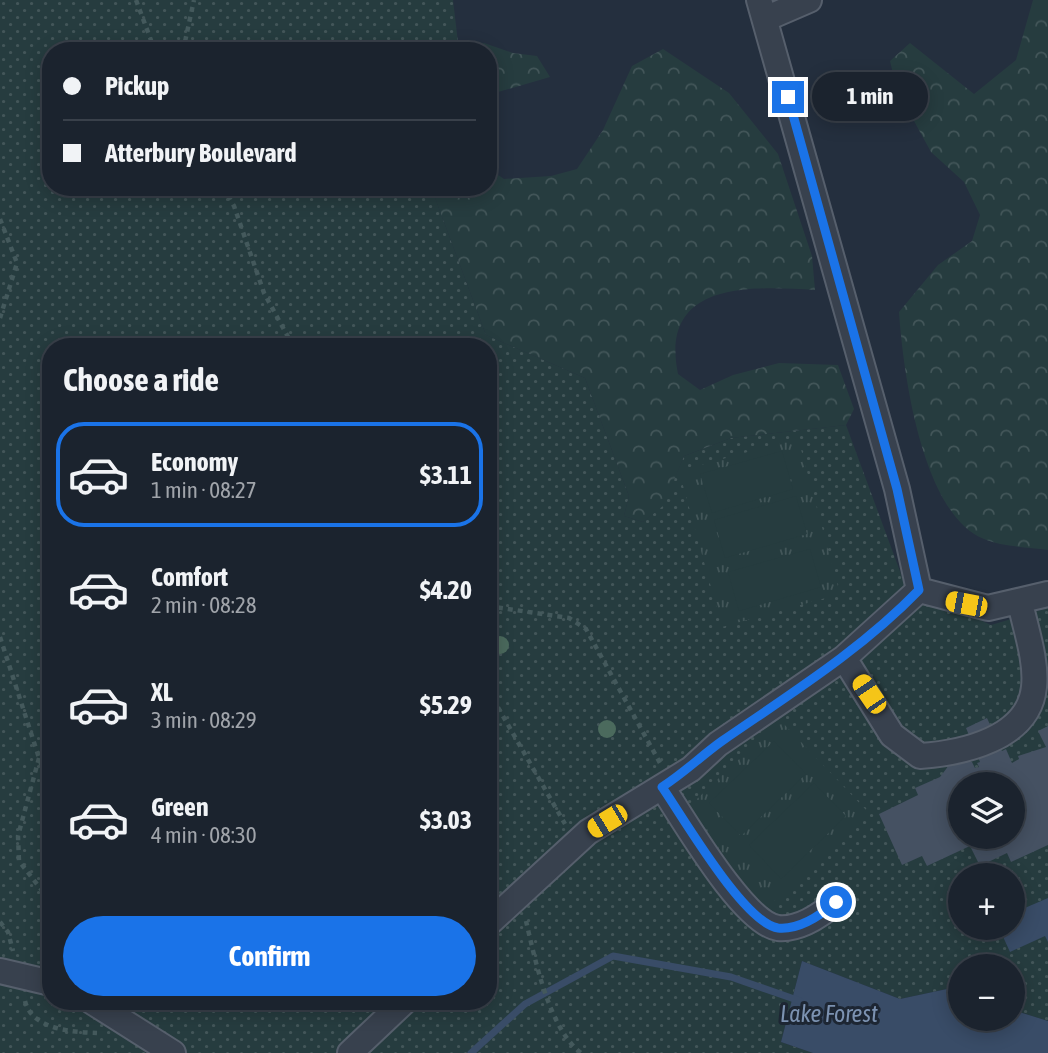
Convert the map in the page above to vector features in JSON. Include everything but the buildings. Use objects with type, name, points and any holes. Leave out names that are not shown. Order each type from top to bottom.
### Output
[{"type":"street","points":[[809,0],[762,9],[897,489],[919,590]]},
{"type":"street","points":[[919,590],[988,608],[1048,594]]},
{"type":"street","points":[[497,916],[588,832],[691,769],[718,744],[844,658],[919,590]]},
{"type":"street","points":[[844,658],[892,736],[920,756],[946,754],[986,742],[1014,729],[1041,687],[1020,602]]},
{"type":"street","points":[[666,785],[732,890],[755,918],[778,928],[817,919],[836,902]]},
{"type":"street","points":[[0,971],[42,982]]},
{"type":"street","points":[[105,1010],[173,1053]]},
{"type":"street","points":[[349,1053],[395,1010]]},
{"type":"path","points":[[136,0],[152,42]]},
{"type":"path","points":[[185,42],[194,0]]},
{"type":"path","points":[[228,196],[264,293],[289,338]]},
{"type":"path","points":[[0,219],[17,263],[0,318]]},
{"type":"path","points":[[497,607],[569,618],[586,629],[666,785]]},
{"type":"path","points":[[0,637],[38,758],[42,763]]},
{"type":"path","points":[[497,706],[576,843]]},
{"type":"path","points":[[38,758],[18,836],[19,861],[42,890]]},
{"type":"path","points":[[519,895],[541,977],[573,1053]]},
{"type":"path","points":[[570,1044],[582,1053]]},
{"type":"green space","points":[[0,0],[453,0],[458,42],[42,42],[42,196],[434,196],[486,335],[493,338],[42,338],[42,1010],[497,1010],[497,340],[585,378],[629,496],[624,516],[643,522],[663,505],[684,456],[731,438],[846,425],[905,585],[991,625],[1048,608],[1048,1021],[1025,1014],[1025,954],[948,954],[948,989],[900,999],[802,961],[781,1042],[813,1053],[0,1053]]},
{"type":"green space","points":[[1033,0],[1048,0],[1048,550],[991,542],[963,525],[945,502],[920,439],[905,369],[899,312],[938,265],[972,241],[980,215],[964,182],[931,152],[897,90],[890,61],[910,43],[974,94],[1016,60]]},
{"type":"green space","points":[[497,47],[537,56],[550,77],[497,92]]},
{"type":"green space","points":[[663,49],[729,93],[778,154],[812,256],[815,290],[739,290],[715,296],[696,305],[682,321],[676,344],[678,374],[700,390],[733,375],[779,363],[838,365],[854,409],[846,425],[731,438],[684,456],[664,505],[643,522],[624,516],[629,496],[585,378],[486,335],[434,196],[497,196],[497,174],[504,179],[551,176],[577,169],[603,130],[632,66]]},
{"type":"green space","points":[[798,438],[840,594],[722,627],[679,471]]},
{"type":"green space","points":[[782,451],[793,489],[712,513],[700,474]]},
{"type":"green space","points":[[796,496],[807,534],[725,558],[714,520]]},
{"type":"green space","points":[[810,549],[821,587],[739,611],[728,572]]},
{"type":"green space","points":[[780,720],[868,812],[765,910],[677,818]]},
{"type":"green space","points":[[774,741],[806,774],[741,836],[709,803]]},
{"type":"green space","points":[[814,783],[846,816],[781,879],[749,845]]},
{"type":"water","points":[[1048,898],[1048,942],[1045,936],[1010,952],[1004,940],[1025,940],[1025,908]]},
{"type":"water","name":"Lake Forest","points":[[802,961],[900,999],[948,989],[948,1031],[1025,1031],[1025,1014],[1048,1021],[1048,1053],[813,1053],[781,1042]]},
{"type":"waterway","points":[[471,1053],[525,1004],[613,956],[731,977],[800,1001]]},
{"type":"route","points":[[788,97],[897,489],[919,590],[844,658],[718,744],[691,769],[662,787],[732,890],[755,918],[778,928],[817,919],[836,902]]}]
